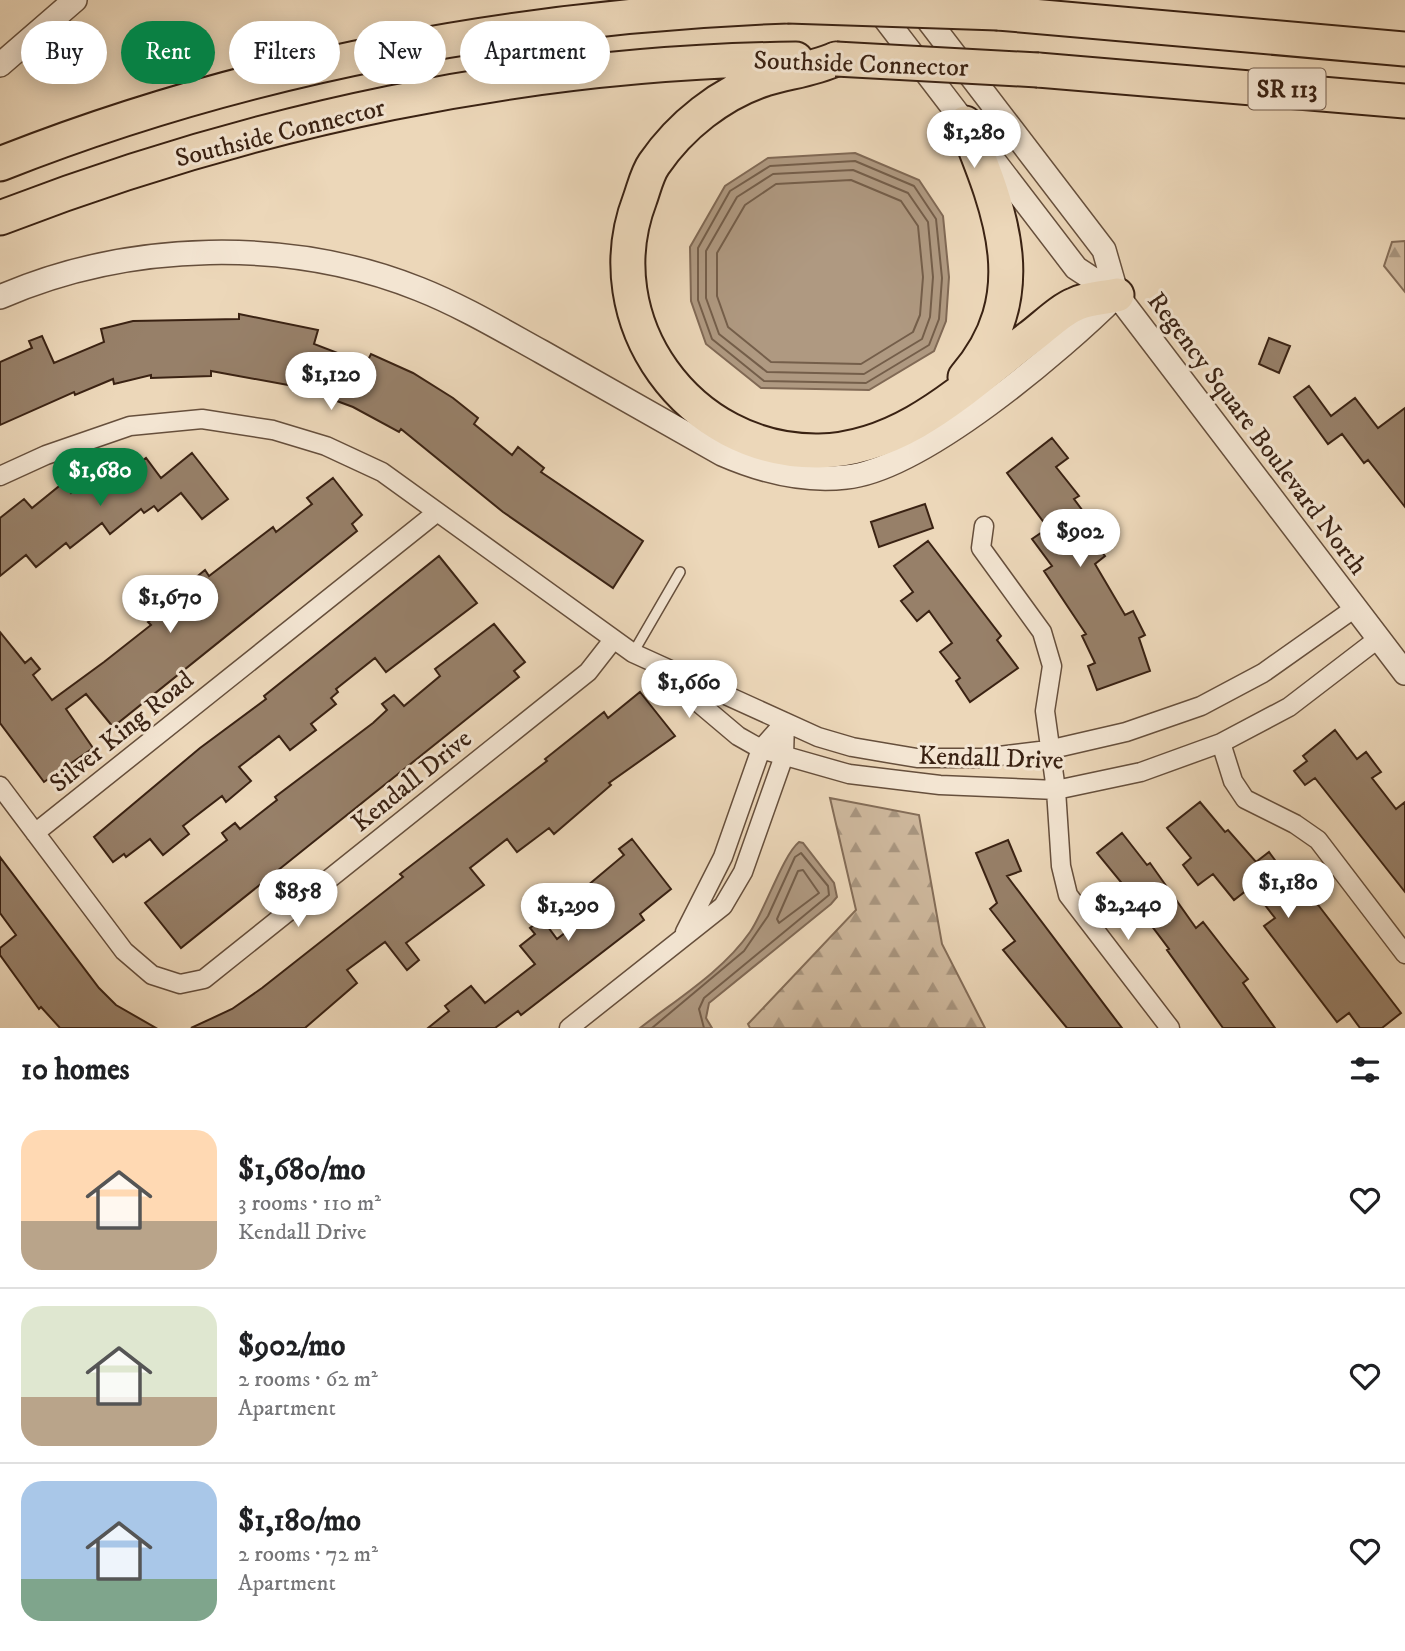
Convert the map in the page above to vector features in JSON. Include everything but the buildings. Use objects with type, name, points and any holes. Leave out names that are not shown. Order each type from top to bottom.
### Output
[{"type":"highway","points":[[638,0],[675,10]]},
{"type":"highway","name":"Southside Connector","points":[[9,159],[145,113],[272,77],[353,59],[554,25],[675,10],[788,6],[998,13],[1396,47]]},
{"type":"highway","points":[[832,59],[764,79],[726,96],[692,121],[653,166],[630,225],[628,284],[640,329],[655,361],[693,406],[727,430],[783,450],[820,451],[876,442],[903,432],[1075,304],[1117,295]]},
{"type":"highway","name":"Southside Connector","points":[[1,218],[75,190],[232,141],[429,95],[552,76],[659,65],[832,59],[1038,70],[1405,101]]},
{"type":"highway","points":[[940,406],[973,368],[989,342],[1002,300],[1006,275],[1001,217],[965,123]]},
{"type":"street","points":[[0,65],[75,0]]},
{"type":"street","name":"Regency Square Boulevard North","points":[[871,0],[1076,268],[1117,295],[1405,673]]},
{"type":"street","name":"Regency Square Boulevard North","points":[[912,0],[1104,250],[1117,295]]},
{"type":"street","points":[[0,297],[72,273],[134,259],[214,252],[280,256],[350,268],[419,289],[492,325],[722,454],[757,469],[780,474],[847,477],[905,459],[968,419],[1085,327],[1117,295]]},
{"type":"street","name":"Kendall Drive","points":[[0,476],[130,426],[202,419],[273,430],[326,446],[382,472],[613,640],[638,654],[818,737],[852,747],[917,758],[983,758],[1048,750],[1126,732],[1201,706],[1263,673],[1355,608]]},
{"type":"street","name":"Silver King Road","points":[[35,833],[436,513]]},
{"type":"street","points":[[984,526],[981,548],[1042,632],[1049,646],[1052,666],[1045,712],[1048,750],[1056,790],[1060,866],[1068,895],[1170,1028]]},
{"type":"street","name":"Kendall Drive","points":[[638,654],[738,736],[761,749],[849,774],[940,785],[1056,790],[1141,772],[1221,743],[1289,707],[1379,638]]},
{"type":"street","name":"Kendall Drive","points":[[0,786],[124,951],[152,975],[180,984],[204,979],[588,672],[613,640]]},
{"type":"street","points":[[681,938],[723,857],[761,749],[785,722]]},
{"type":"street","points":[[569,1028],[723,906],[743,872],[784,756],[785,722]]},
{"type":"street","points":[[1221,743],[1233,781],[1245,799],[1267,813],[1295,824],[1318,840],[1405,954]]},
{"type":"lane","points":[[638,654],[680,572]]},
{"type":"green space","points":[[1405,241],[1405,292],[1384,266],[1392,242]]},
{"type":"green space","points":[[830,798],[919,815],[942,944],[985,1028],[750,1028],[748,1024],[856,910]]},
{"type":"water","points":[[855,153],[919,180],[943,216],[949,277],[946,321],[934,351],[869,390],[761,388],[706,344],[691,301],[690,247],[725,186],[768,158]]},
{"type":"water","points":[[799,842],[803,843],[834,883],[837,897],[709,1003],[706,1018],[712,1028],[640,1028],[699,984],[739,946],[756,922],[787,858]]}]
